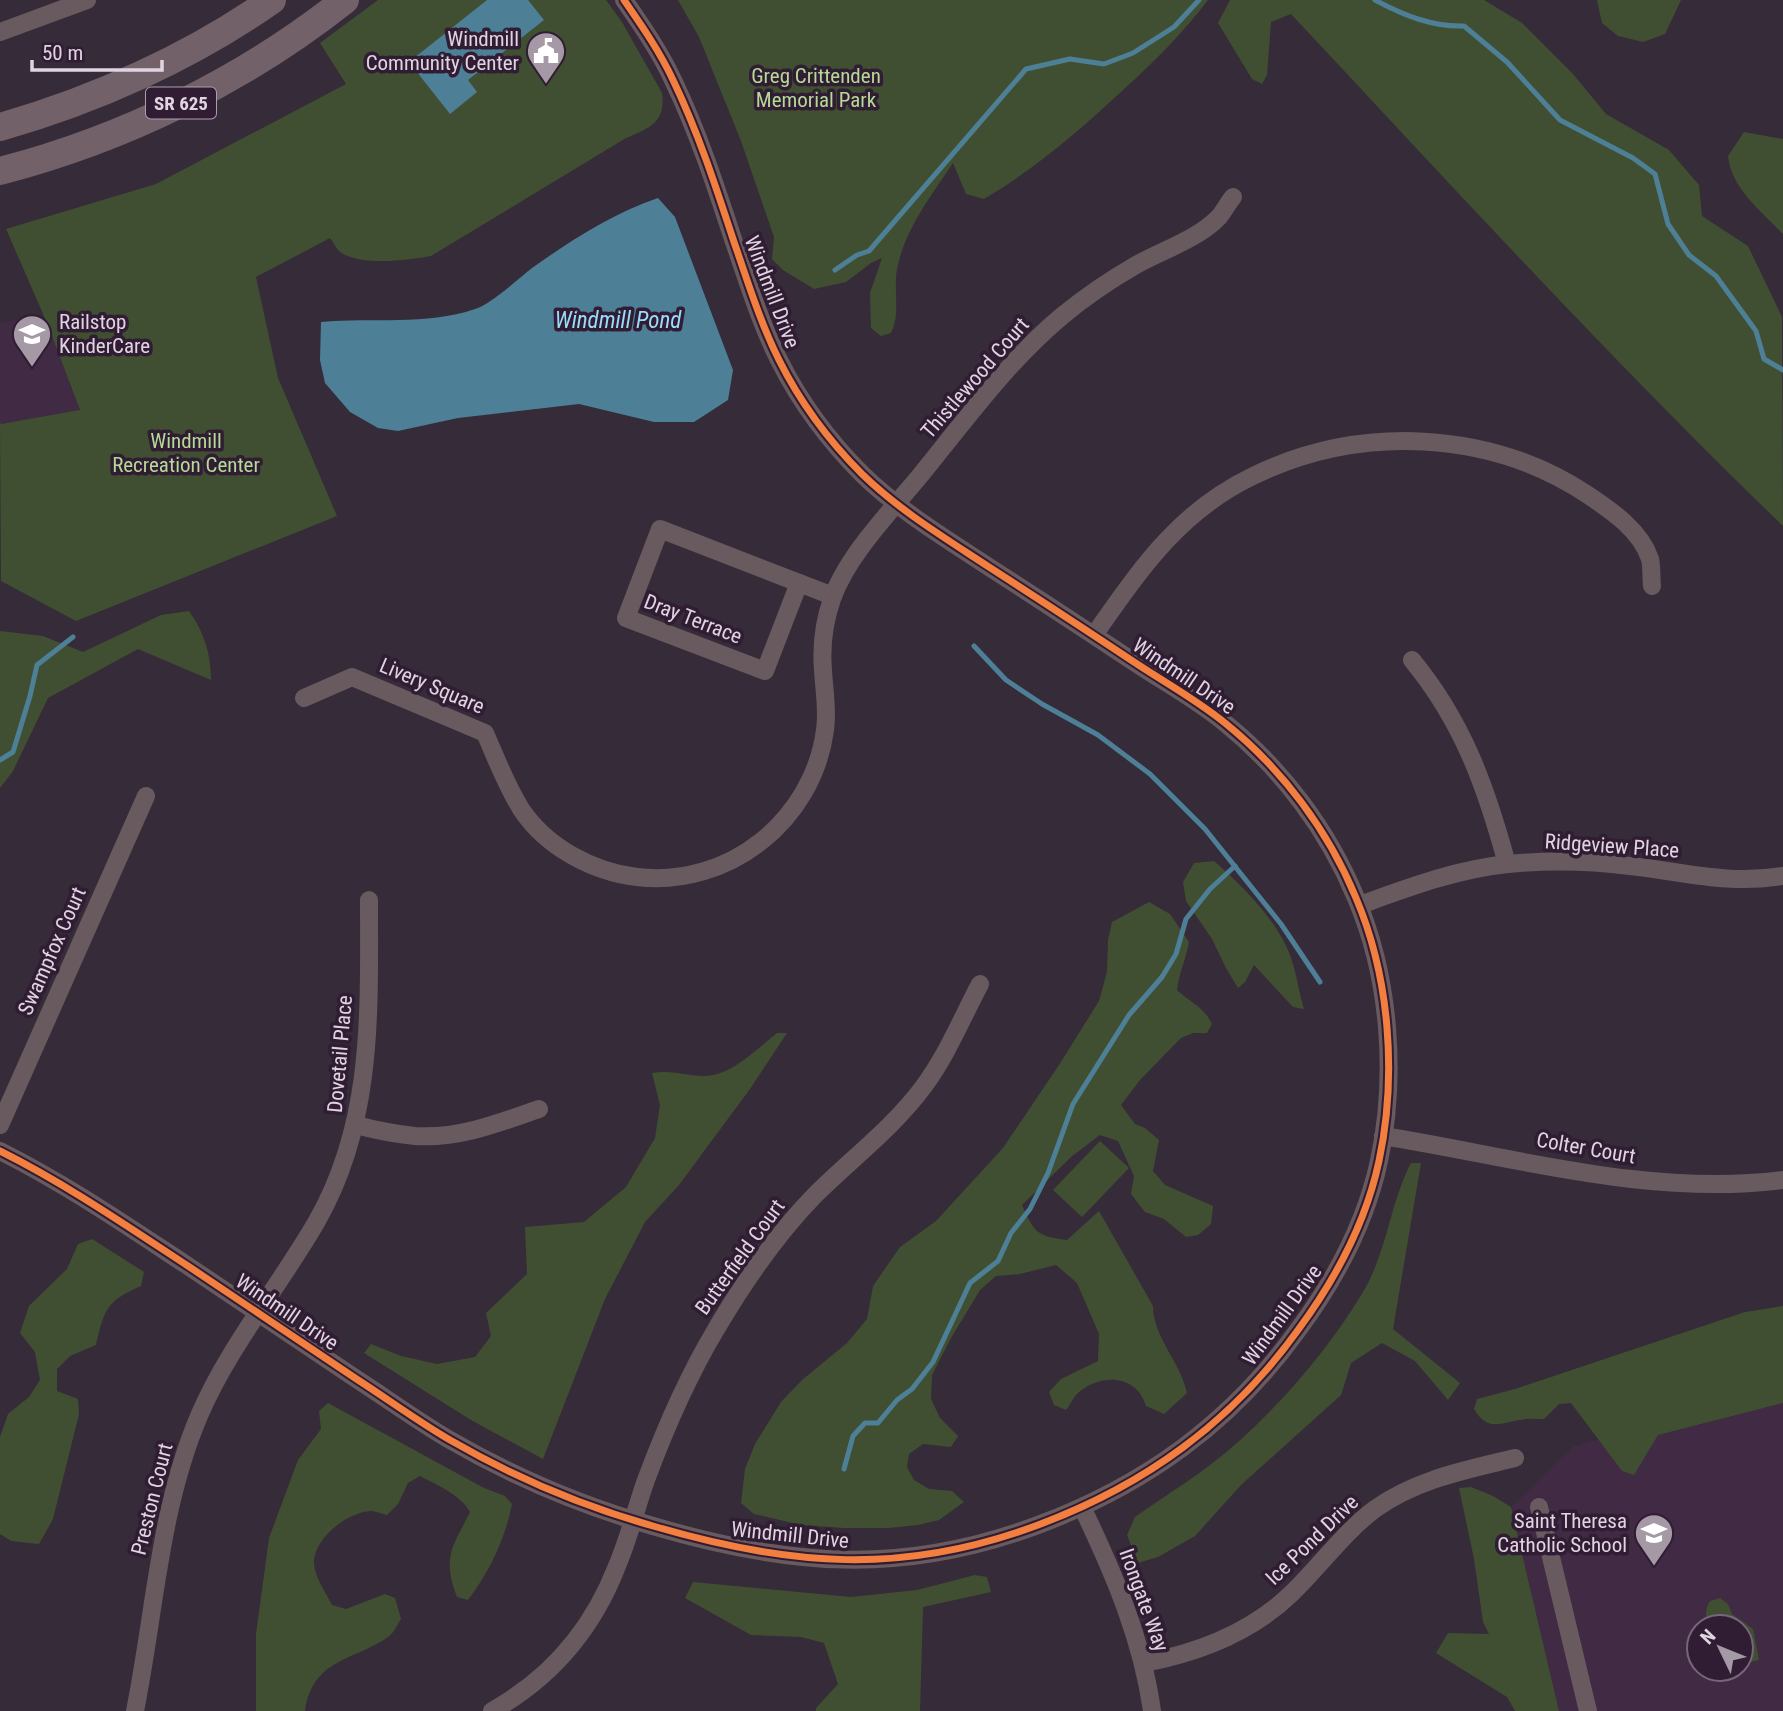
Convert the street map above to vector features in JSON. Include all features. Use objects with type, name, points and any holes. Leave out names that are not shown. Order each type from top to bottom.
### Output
[{"type":"main road","name":"SR 625","points":[[0,127],[62,106],[135,76],[218,34],[272,0]]},
{"type":"main road","name":"SR 625","points":[[0,171],[97,141],[182,102],[306,30],[345,0]]},
{"type":"street","points":[[0,32],[87,0]]},
{"type":"street","name":"Windmill Drive","points":[[0,1151],[80,1196],[441,1435],[514,1475],[632,1520],[706,1542],[776,1556],[876,1561],[926,1556],[1004,1538],[1083,1509],[1160,1466],[1226,1411],[1286,1348],[1332,1281],[1357,1230],[1373,1183],[1383,1136],[1387,1093],[1386,1018],[1376,961],[1360,905],[1324,835],[1276,771],[1249,744],[1195,701],[914,518],[863,474],[829,438],[781,365],[753,299],[690,119],[660,55],[624,0]]},
{"type":"street","name":"Thistlewood Court","points":[[897,504],[1010,366],[1040,335],[1096,290],[1132,267],[1196,234],[1219,217],[1233,197]]},
{"type":"street","points":[[1094,635],[1154,552],[1175,530],[1208,503],[1242,481],[1283,463],[1333,449],[1376,442],[1454,444],[1521,461],[1562,479],[1605,506],[1635,532],[1650,560],[1652,586]]},
{"type":"street","name":"Livery Square","points":[[304,698],[352,677],[485,733],[522,809],[540,832],[562,849],[592,865],[626,875],[660,878],[698,873],[738,857],[762,842],[783,822],[814,775],[825,728],[822,647],[833,596],[855,558],[897,504]]},
{"type":"street","name":"Dray Terrace","points":[[799,583],[765,671],[626,618],[660,529],[833,596]]},
{"type":"street","points":[[1412,660],[1433,686],[1478,770],[1488,795],[1507,864]]},
{"type":"street","name":"Swampfox Court","points":[[0,1125],[146,796]]},
{"type":"street","name":"Ridgeview Place","points":[[1360,905],[1419,884],[1507,864],[1563,862],[1630,866],[1719,879],[1750,880],[1783,876]]},
{"type":"street","name":"Dovetail Place","points":[[257,1313],[318,1219],[356,1125],[366,1056],[369,900]]},
{"type":"street","name":"Butterfield Court","points":[[492,1711],[542,1677],[584,1630],[608,1588],[675,1408],[694,1367],[745,1284],[792,1220],[896,1118],[923,1087],[940,1062],[980,984]]},
{"type":"street","points":[[356,1125],[418,1136],[447,1135],[483,1129],[539,1109]]},
{"type":"street","name":"Colter Court","points":[[1383,1136],[1610,1177],[1658,1183],[1736,1185],[1783,1180]]},
{"type":"street","name":"Preston Court","points":[[135,1711],[170,1501],[180,1464],[220,1374],[257,1313]]},
{"type":"street","name":"Ice Pond Drive","points":[[1144,1663],[1218,1642],[1270,1611],[1291,1594],[1354,1528],[1391,1499],[1431,1479],[1515,1458]]},
{"type":"street","points":[[1539,1507],[1588,1711]]},
{"type":"street","name":"Irongate Way","points":[[1083,1509],[1120,1592],[1144,1663],[1152,1711]]},
{"type":"shaded area","name":"Railstop KinderCare","points":[[22,319],[24,325],[47,323],[80,411],[0,424],[0,323]]},
{"type":"shaded area","name":"Saint Theresa Catholic School","points":[[1783,1403],[1783,1711],[1559,1711],[1511,1507],[1574,1446],[1599,1439],[1658,1435]]},
{"type":"green space","name":"Windmill Recreation Center","points":[[378,0],[606,0],[622,22],[662,93],[661,111],[649,127],[626,138],[431,256],[384,261],[358,259],[339,251],[330,238],[256,277],[278,378],[337,516],[76,621],[1,581],[0,422],[1,424],[80,410],[47,323],[6,229],[156,184],[346,84],[320,43]]},
{"type":"green space","name":"Greg Crittenden Memorial Park","points":[[678,0],[1208,0],[1168,47],[1107,105],[1056,148],[1003,187],[984,199],[966,194],[953,163],[920,213],[906,240],[897,269],[894,325],[891,333],[881,336],[871,328],[870,293],[882,258],[846,282],[814,289],[783,270],[772,259],[774,237],[741,141],[699,37]]},
{"type":"green space","points":[[1230,0],[1484,0],[1522,23],[1573,74],[1606,114],[1669,150],[1699,185],[1702,216],[1748,246],[1782,317],[1783,526],[1595,338],[1291,14],[1271,22],[1267,75],[1262,84],[1252,79],[1218,23]]},
{"type":"green space","points":[[1597,0],[1681,0],[1665,34],[1643,42],[1618,36],[1602,23]]},
{"type":"green space","points":[[1744,132],[1783,139],[1783,234],[1749,199],[1730,168],[1728,156]]},
{"type":"green space","points":[[189,611],[206,644],[211,680],[138,649],[48,698],[13,771],[0,788],[0,631],[43,636],[83,652],[161,615]]},
{"type":"green space","points":[[1214,861],[1248,893],[1279,933],[1292,961],[1304,1009],[1293,1007],[1254,965],[1245,982],[1238,988],[1212,939],[1186,901],[1183,882],[1194,863]]},
{"type":"green space","points":[[1149,902],[1170,914],[1189,942],[1177,990],[1201,1009],[1212,1024],[1207,1033],[1193,1033],[1181,1038],[1140,1080],[1121,1105],[1135,1124],[1145,1128],[1159,1140],[1153,1171],[1165,1185],[1213,1206],[1211,1224],[1198,1235],[1186,1237],[1164,1219],[1145,1212],[1131,1194],[1134,1176],[1118,1141],[1100,1135],[1071,1157],[1022,1205],[1037,1231],[1049,1237],[1067,1240],[1099,1211],[1153,1306],[1157,1328],[1187,1393],[1164,1414],[1146,1406],[1135,1388],[1127,1383],[1108,1380],[1088,1386],[1079,1392],[1066,1410],[1054,1405],[1049,1392],[1061,1379],[1098,1361],[1099,1334],[1077,1283],[1056,1265],[1020,1274],[996,1276],[980,1290],[932,1375],[931,1399],[940,1418],[958,1436],[951,1447],[923,1444],[909,1454],[907,1467],[914,1480],[929,1489],[952,1491],[964,1502],[939,1520],[889,1528],[801,1525],[754,1514],[741,1503],[745,1469],[755,1444],[781,1402],[802,1380],[847,1343],[867,1319],[873,1286],[900,1247],[936,1221],[1003,1148],[1099,1001],[1107,972],[1108,940],[1112,922]]},
{"type":"green space","points":[[777,1033],[787,1033],[750,1089],[679,1185],[645,1222],[605,1299],[543,1459],[471,1420],[364,1353],[371,1344],[401,1356],[437,1364],[475,1357],[491,1336],[486,1313],[527,1274],[525,1227],[584,1222],[626,1187],[655,1138],[660,1105],[652,1073],[671,1072],[701,1076],[722,1072],[742,1061]]},
{"type":"green space","points":[[1100,1141],[1129,1168],[1082,1217],[1053,1190]]},
{"type":"green space","points":[[1411,1163],[1421,1163],[1393,1329],[1460,1383],[1448,1400],[1415,1361],[1382,1343],[1351,1363],[1341,1395],[1241,1485],[1195,1536],[1158,1557],[1138,1563],[1127,1535],[1135,1517],[1213,1463],[1255,1426],[1306,1372],[1350,1312],[1378,1261],[1398,1194]]},
{"type":"green space","points":[[92,1239],[144,1272],[141,1286],[120,1297],[108,1308],[96,1345],[70,1356],[57,1369],[57,1391],[78,1399],[79,1414],[53,1519],[39,1544],[11,1541],[0,1534],[0,1437],[8,1414],[29,1397],[40,1380],[35,1352],[20,1333],[29,1306],[67,1269],[78,1244]]},
{"type":"green space","points":[[1783,1306],[1783,1403],[1658,1435],[1634,1475],[1622,1471],[1571,1403],[1559,1404],[1544,1419],[1500,1424],[1484,1421],[1474,1409],[1477,1399],[1515,1389],[1745,1312]]},
{"type":"green space","points":[[328,1403],[484,1488],[505,1496],[512,1504],[509,1517],[496,1554],[468,1600],[457,1597],[450,1562],[454,1544],[470,1512],[455,1496],[434,1483],[420,1476],[408,1483],[398,1504],[387,1515],[373,1511],[362,1513],[333,1528],[319,1545],[314,1564],[332,1605],[346,1609],[385,1594],[395,1598],[401,1619],[388,1637],[326,1671],[309,1694],[305,1711],[256,1711],[256,1634],[269,1538],[298,1460],[321,1429],[319,1411]]},
{"type":"green space","points":[[1471,1487],[1511,1507],[1559,1711],[1515,1711],[1507,1697],[1436,1653],[1448,1633],[1489,1634],[1483,1622],[1474,1559],[1459,1488]]},
{"type":"green space","points":[[975,1575],[987,1577],[991,1592],[923,1607],[920,1711],[816,1711],[838,1684],[824,1643],[801,1637],[751,1635],[685,1598],[693,1582],[851,1597],[917,1590]]},
{"type":"green space","points":[[1720,1598],[1728,1604],[1732,1613],[1706,1613],[1710,1601]]},
{"type":"green space","points":[[1755,1639],[1759,1660],[1755,1661]]},
{"type":"water","points":[[487,0],[528,0],[544,20],[468,80],[477,92],[450,114],[409,62]]},
{"type":"water","name":"Windmill Pond","points":[[658,198],[675,217],[733,370],[728,400],[694,422],[654,422],[579,404],[458,418],[398,431],[378,428],[350,412],[325,383],[320,360],[321,322],[437,318],[475,309],[496,297],[532,268],[577,238],[625,211]]},
{"type":"waterway","points":[[835,270],[857,255],[869,251],[1026,69],[1070,59],[1104,64],[1133,53],[1174,27],[1199,0]]},
{"type":"waterway","points":[[1375,0],[1418,19],[1464,26],[1507,62],[1560,120],[1633,158],[1655,174],[1668,224],[1689,255],[1716,276],[1756,331],[1764,359],[1783,370]]},
{"type":"waterway","points":[[0,760],[13,752],[37,665],[73,637]]},
{"type":"waterway","points":[[974,646],[1006,680],[1042,704],[1098,735],[1150,774],[1205,829],[1281,924],[1320,982]]},
{"type":"waterway","points":[[844,1469],[853,1436],[865,1423],[878,1423],[897,1400],[912,1389],[933,1362],[970,1283],[998,1261],[1011,1233],[1030,1209],[1048,1173],[1073,1104],[1129,1015],[1162,977],[1176,954],[1186,919],[1210,889],[1235,866]]},
{"type":"cycle path","points":[[0,1151],[96,1206],[427,1426],[499,1466],[574,1500],[627,1518],[703,1540],[799,1557],[846,1560],[940,1552],[988,1541],[1038,1525],[1114,1491],[1183,1447],[1215,1422],[1244,1394],[1298,1330],[1348,1250],[1366,1206],[1379,1161],[1385,1129],[1389,1062],[1383,994],[1376,961],[1356,898],[1332,848],[1284,781],[1266,760],[1225,723],[923,524],[862,474],[838,448],[806,406],[772,346],[682,100],[657,49],[624,0]]},
{"type":"place","name":"Windmill Community Center","points":[[546,85]]},
{"type":"place","name":"Railstop KinderCare","points":[[32,368]]},
{"type":"place","name":"Saint Theresa Catholic School","points":[[1654,1567]]}]
